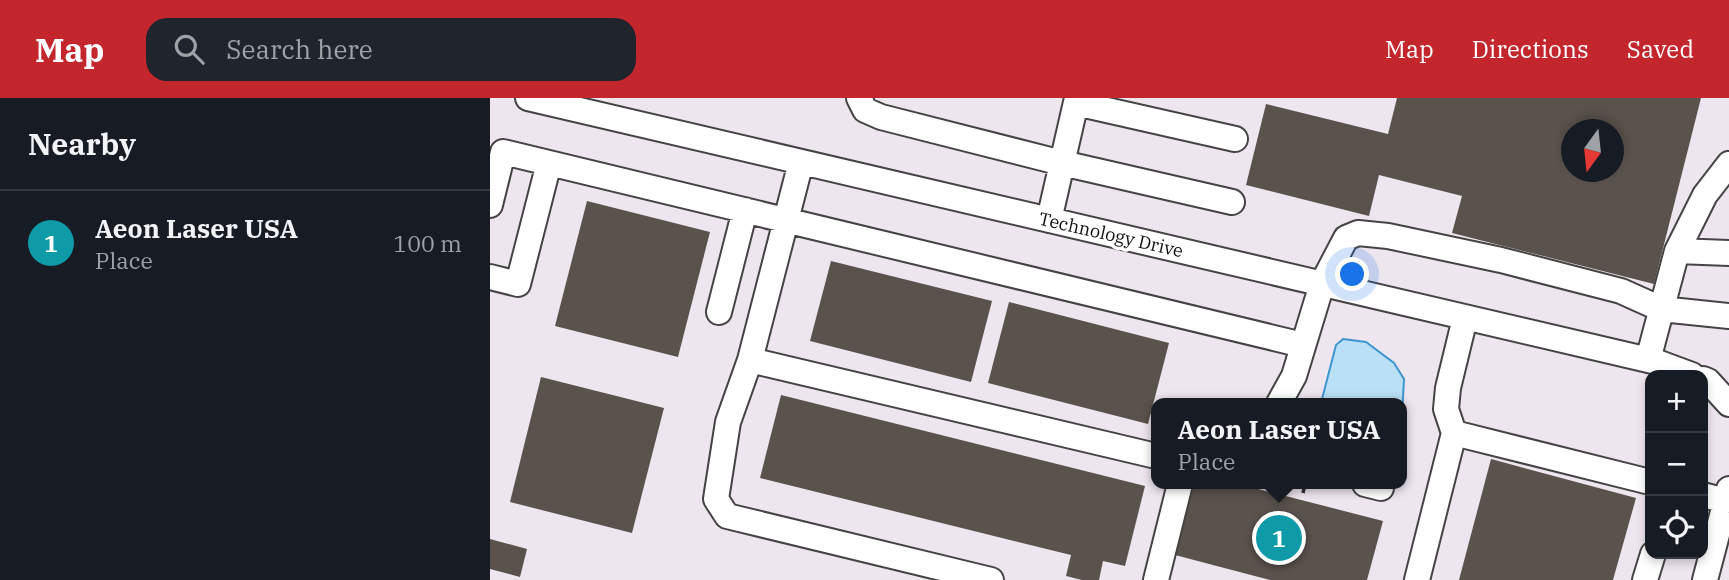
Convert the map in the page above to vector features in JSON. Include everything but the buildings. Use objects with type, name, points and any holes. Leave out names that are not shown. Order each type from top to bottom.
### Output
[{"type":"street","name":"Technology Drive","points":[[528,98],[586,105],[801,162],[1648,360],[1677,370]]},
{"type":"street","points":[[859,98],[865,110],[881,117],[1062,163],[1232,202]]},
{"type":"street","points":[[1049,220],[1076,101],[1234,139]]},
{"type":"street","points":[[490,205],[503,152],[1303,345]]},
{"type":"street","points":[[801,162],[750,360],[728,422],[716,499],[727,516],[991,580]]},
{"type":"street","points":[[490,277],[518,284],[549,163]]},
{"type":"street","points":[[1648,360],[1677,251],[1705,195],[1729,164]]},
{"type":"street","points":[[719,312],[745,210]]},
{"type":"street","points":[[1282,398],[1294,376],[1322,284],[1346,239],[1358,233],[1388,236],[1501,260],[1621,291],[1661,309],[1729,316]]},
{"type":"street","points":[[1677,251],[1729,253]]},
{"type":"street","points":[[1418,580],[1454,433],[1446,409],[1448,388],[1465,318]]},
{"type":"street","points":[[750,360],[1151,455]]},
{"type":"street","points":[[1708,381],[1729,404]]},
{"type":"street","points":[[1454,433],[1645,481]]},
{"type":"street","points":[[1156,580],[1179,489]]},
{"type":"street","points":[[1705,580],[1722,541],[1719,495]]},
{"type":"street","points":[[1646,580],[1652,559]]},
{"type":"path","points":[[1303,493],[1304,489]]},
{"type":"shaded area","points":[[490,98],[1729,98],[1729,580],[490,580]]},
{"type":"water","points":[[1343,339],[1366,342],[1394,363],[1404,379],[1403,398],[1322,398],[1336,345]]},
{"type":"place","name":"Aeon Laser USA","points":[[1279,538]]}]
